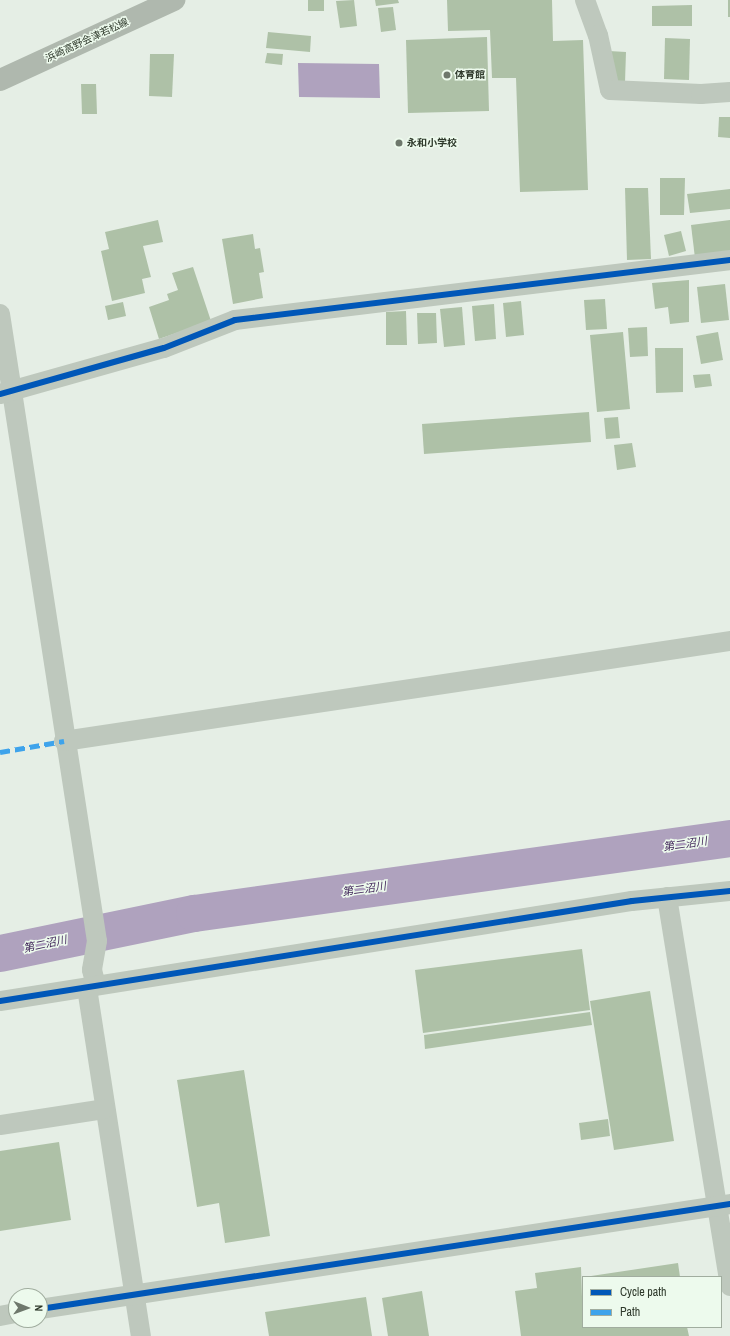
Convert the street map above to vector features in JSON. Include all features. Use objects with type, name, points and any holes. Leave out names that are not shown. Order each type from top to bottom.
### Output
[{"type":"main road","name":"浜崎高野会津若松線","points":[[0,80],[174,0]]},
{"type":"street","points":[[586,0],[598,35],[610,90],[701,94],[730,92]]},
{"type":"street","points":[[7,394],[164,348],[235,320],[730,260]]},
{"type":"street","points":[[0,314],[7,394],[96,934],[91,987],[104,1109],[141,1336]]},
{"type":"street","points":[[64,741],[730,641]]},
{"type":"street","points":[[0,1001],[667,897],[730,891]]},
{"type":"street","points":[[667,897],[724,1205],[730,1286]]},
{"type":"street","points":[[0,1125],[104,1109]]},
{"type":"street","points":[[48,1308],[134,1293],[724,1205]]},
{"type":"shaded area","points":[[298,63],[379,64],[380,98],[299,97]]},
{"type":"building","points":[[308,0],[324,0],[324,11],[308,11]]},
{"type":"building","points":[[354,0],[357,26],[340,28],[336,1]]},
{"type":"building","points":[[375,0],[398,0],[399,3],[376,6]]},
{"type":"building","points":[[447,0],[552,0],[553,41],[583,40],[588,190],[520,192],[516,78],[492,78],[490,30],[448,31]]},
{"type":"building","points":[[728,0],[730,0],[730,17],[728,17]]},
{"type":"building","points":[[692,5],[692,26],[652,26],[652,6]]},
{"type":"building","points":[[393,7],[396,30],[381,32],[378,8]]},
{"type":"building","points":[[268,32],[311,36],[310,52],[266,48]]},
{"type":"building","name":"体育館","points":[[487,37],[489,111],[408,113],[406,40]]},
{"type":"building","points":[[665,38],[690,39],[689,80],[664,79]]},
{"type":"building","points":[[609,51],[626,52],[625,82],[608,81]]},
{"type":"building","points":[[267,53],[283,54],[282,65],[265,63]]},
{"type":"building","points":[[150,54],[174,54],[172,97],[149,96]]},
{"type":"building","points":[[81,84],[96,84],[97,114],[82,114]]},
{"type":"building","points":[[719,117],[730,117],[730,138],[718,137]]},
{"type":"building","points":[[660,178],[685,178],[684,215],[660,215]]},
{"type":"building","points":[[625,188],[648,188],[651,259],[627,260]]},
{"type":"building","points":[[730,189],[730,209],[690,213],[687,194]]},
{"type":"building","points":[[158,220],[163,242],[143,246],[151,277],[142,279],[145,293],[112,301],[101,251],[109,249],[105,232]]},
{"type":"building","points":[[730,220],[730,254],[695,258],[691,225]]},
{"type":"building","points":[[681,231],[686,251],[669,256],[664,235]]},
{"type":"building","points":[[253,234],[255,249],[260,248],[264,272],[259,273],[263,298],[233,304],[222,239]]},
{"type":"building","points":[[193,267],[211,321],[159,339],[149,307],[169,300],[167,294],[178,290],[172,273]]},
{"type":"building","points":[[689,280],[689,322],[670,324],[668,307],[655,309],[652,283]]},
{"type":"building","points":[[725,284],[729,320],[701,323],[697,287]]},
{"type":"building","points":[[605,299],[607,329],[586,330],[584,300]]},
{"type":"building","points":[[521,301],[524,335],[506,337],[503,303]]},
{"type":"building","points":[[123,302],[126,316],[108,320],[105,306]]},
{"type":"building","points":[[494,304],[496,339],[475,341],[472,306]]},
{"type":"building","points":[[462,307],[465,345],[444,347],[440,309]]},
{"type":"building","points":[[406,311],[407,345],[386,345],[386,312]]},
{"type":"building","points":[[417,313],[436,313],[437,343],[418,344]]},
{"type":"building","points":[[647,327],[648,356],[630,357],[628,328]]},
{"type":"building","points":[[623,332],[630,409],[597,412],[590,335]]},
{"type":"building","points":[[718,332],[723,360],[701,364],[696,336]]},
{"type":"building","points":[[655,348],[683,348],[683,392],[656,393]]},
{"type":"building","points":[[710,374],[712,386],[695,388],[693,375]]},
{"type":"building","points":[[589,412],[591,442],[424,454],[422,424]]},
{"type":"building","points":[[618,417],[620,438],[606,439],[604,418]]},
{"type":"building","points":[[632,443],[636,467],[617,470],[614,445]]},
{"type":"building","points":[[582,949],[590,1010],[423,1033],[415,970]]},
{"type":"building","points":[[650,991],[674,1141],[614,1150],[590,1001]]},
{"type":"building","points":[[590,1012],[592,1025],[425,1049],[424,1035]]},
{"type":"building","points":[[244,1070],[270,1236],[225,1243],[219,1203],[197,1207],[177,1080]]},
{"type":"building","points":[[608,1119],[610,1136],[581,1140],[579,1123]]},
{"type":"building","points":[[59,1142],[71,1220],[0,1231],[0,1151]]},
{"type":"building","points":[[678,1263],[680,1276],[591,1276]]},
{"type":"building","points":[[581,1267],[582,1328],[687,1328],[689,1336],[521,1336],[515,1291],[537,1288],[535,1273]]},
{"type":"building","points":[[422,1291],[429,1336],[388,1336],[382,1298]]},
{"type":"building","points":[[366,1297],[372,1336],[269,1336],[265,1312]]},
{"type":"waterway","name":"第二沼川","points":[[0,953],[194,913],[730,838]]},
{"type":"marked path","points":[[0,752],[64,741]]},
{"type":"cycle path","points":[[0,394],[164,348],[235,320],[730,260]]},
{"type":"cycle path","points":[[0,1001],[632,901],[730,891]]},
{"type":"cycle path","points":[[48,1308],[730,1204]]},
{"type":"place","name":"体育館","points":[[447,75]]},
{"type":"place","name":"永和小学校","points":[[399,143]]}]
